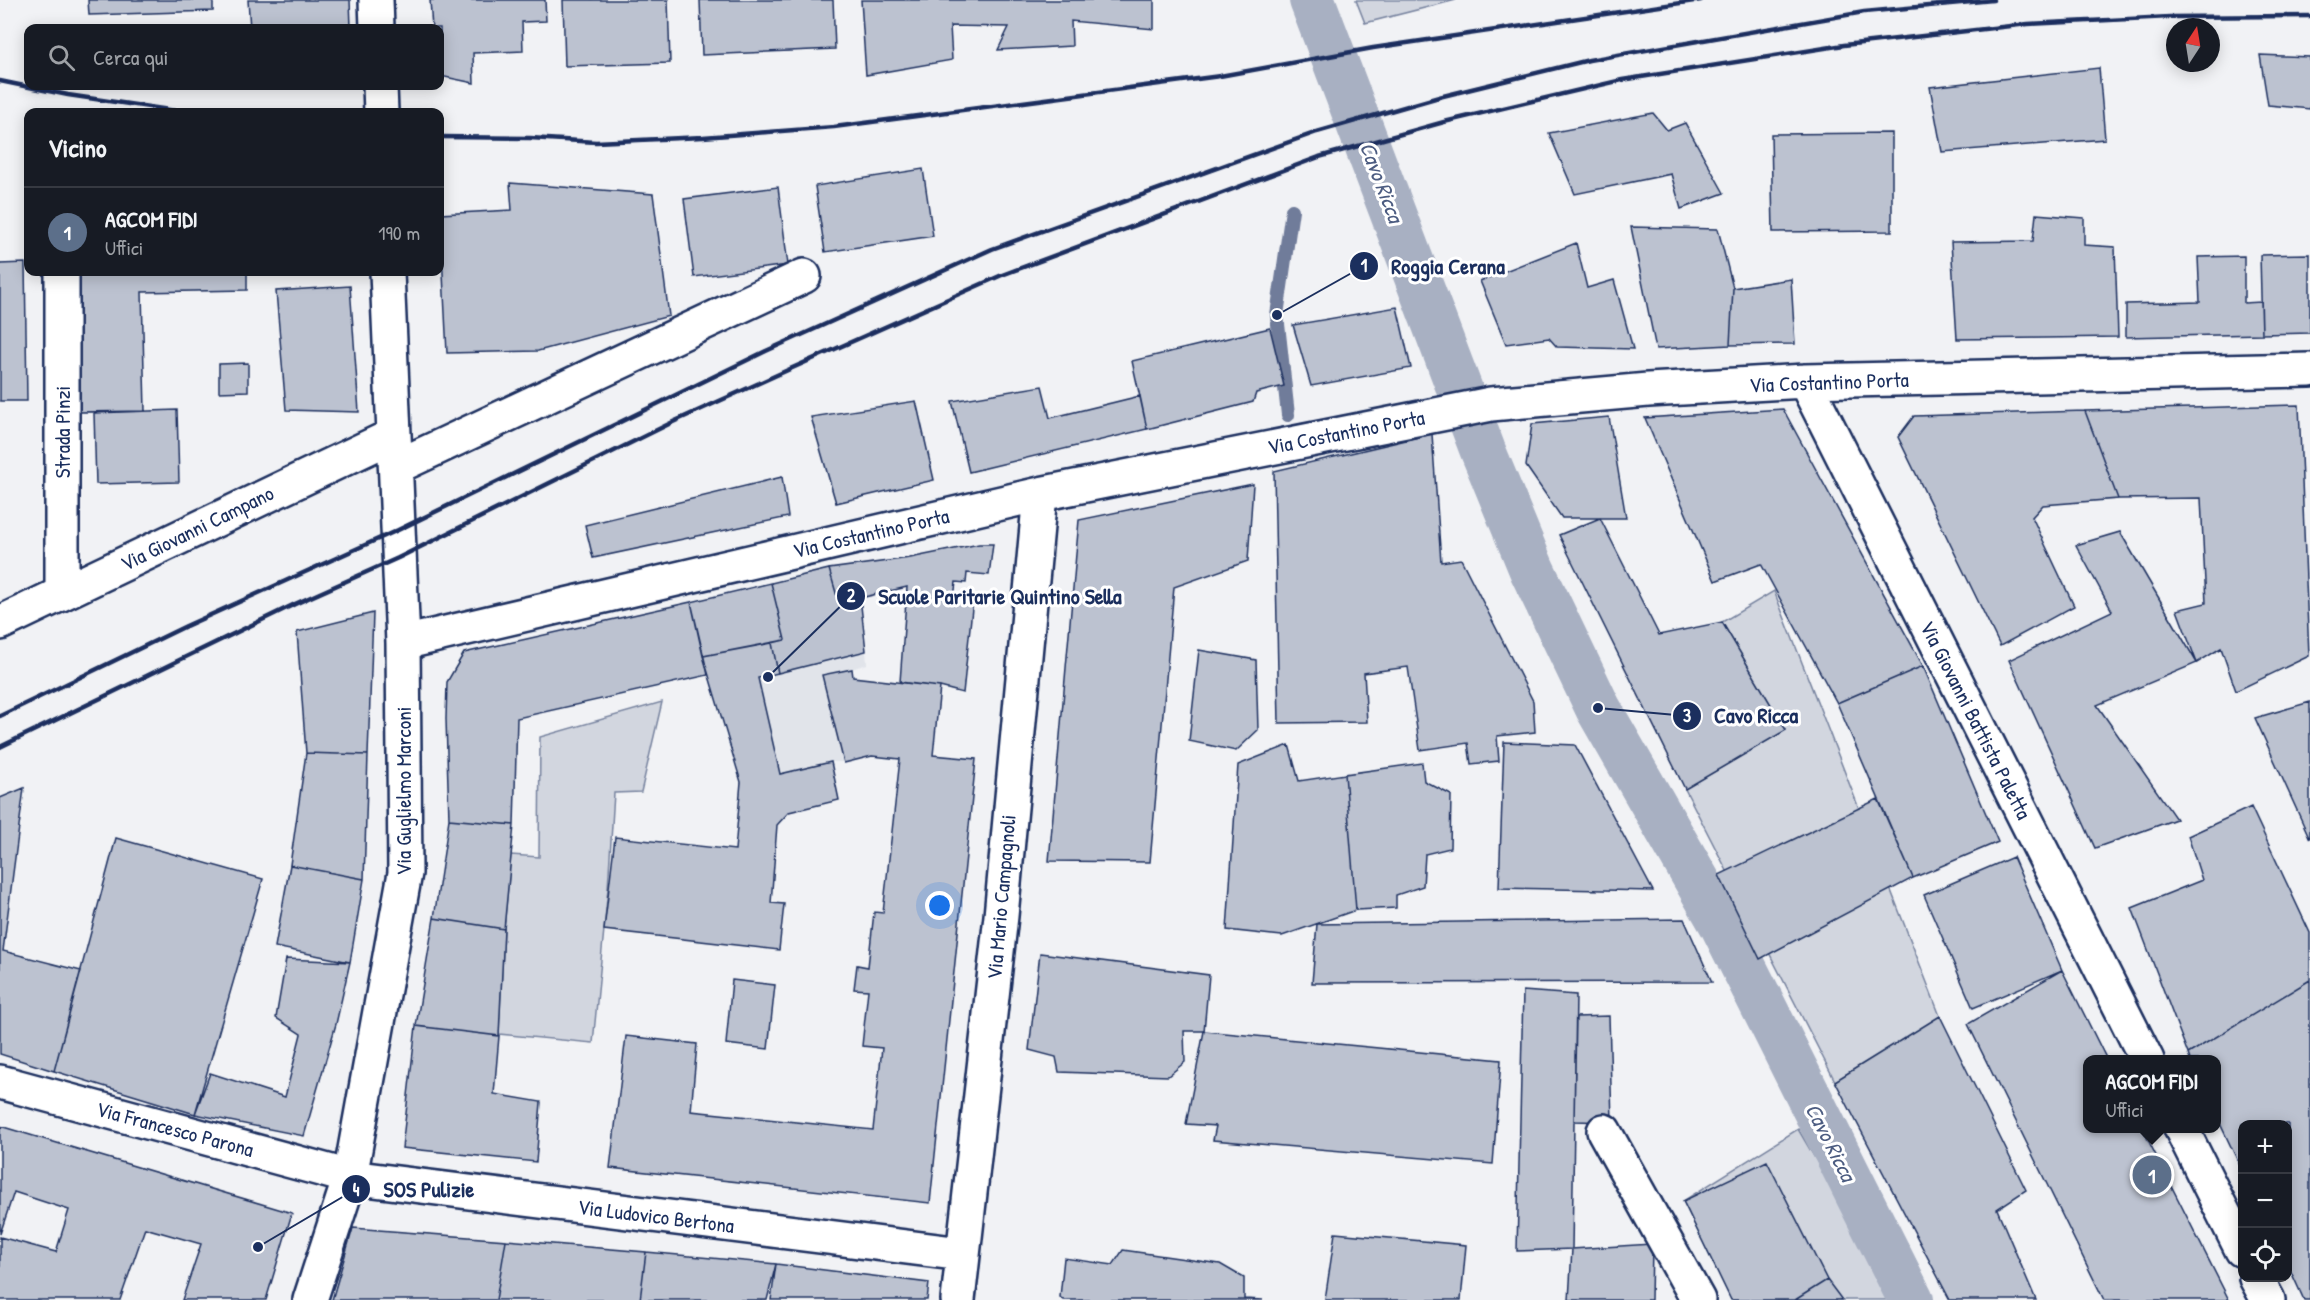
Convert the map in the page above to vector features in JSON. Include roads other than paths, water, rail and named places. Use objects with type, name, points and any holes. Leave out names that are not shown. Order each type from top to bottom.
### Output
[{"type":"street","points":[[376,0],[377,24]]},
{"type":"street","points":[[380,90],[381,108]]},
{"type":"street","name":"Strada Pinzi","points":[[62,276],[62,593]]},
{"type":"street","name":"Via Guglielmo Marconi","points":[[310,1300],[350,1177],[405,873],[403,643],[387,276]]},
{"type":"street","name":"Via Giovanni Campano","points":[[0,623],[62,593],[804,276]]},
{"type":"street","name":"Via Costantino Porta","points":[[403,643],[1040,494],[1491,404],[1648,390],[1805,381],[2310,370]]},
{"type":"street","name":"Via Giovanni Battista Paletta","points":[[1805,381],[2145,1055]]},
{"type":"street","name":"Via Mario Campagnoli","points":[[958,1300],[1001,916],[1040,494]]},
{"type":"street","name":"Via Francesco Parona","points":[[0,1082],[350,1177]]},
{"type":"street","points":[[1604,1131],[1698,1300]]},
{"type":"street","points":[[2184,1133],[2238,1242]]},
{"type":"street","name":"Via Ludovico Bertona","points":[[350,1177],[962,1254]]},
{"type":"street","points":[[2258,1282],[2268,1300]]},
{"type":"waterway","name":"Cavo Ricca","points":[[1312,0],[1483,451],[1532,570],[1598,708],[1722,924],[1911,1300]]},
{"type":"waterway","points":[[1288,415],[1277,315],[1292,210]]},
{"type":"railway","points":[[444,137],[530,138],[596,142],[834,127],[1220,76],[1373,48],[1701,0]]},
{"type":"railway","points":[[0,716],[186,626],[398,530],[766,351],[992,249],[1317,132],[1439,97],[1589,60],[1864,12],[1993,0]]},
{"type":"railway","points":[[0,747],[295,604],[398,558],[673,422],[790,369],[1002,275],[1319,157],[1444,122],[1622,80],[1844,45],[2028,24],[2170,17],[2310,16]]},
{"type":"railway","points":[[0,81],[24,86]]},
{"type":"railway","points":[[44,90],[156,108]]},
{"type":"place","name":"Roggia Cerana","points":[[1277,315]]},
{"type":"place","name":"Scuole Paritarie Quintino Sella","points":[[768,677]]},
{"type":"place","name":"Cavo Ricca","points":[[1598,708]]},
{"type":"place","name":"AGCOM FIDI","points":[[2152,1175]]},
{"type":"place","name":"SOS Pulizie","points":[[258,1247]]}]
